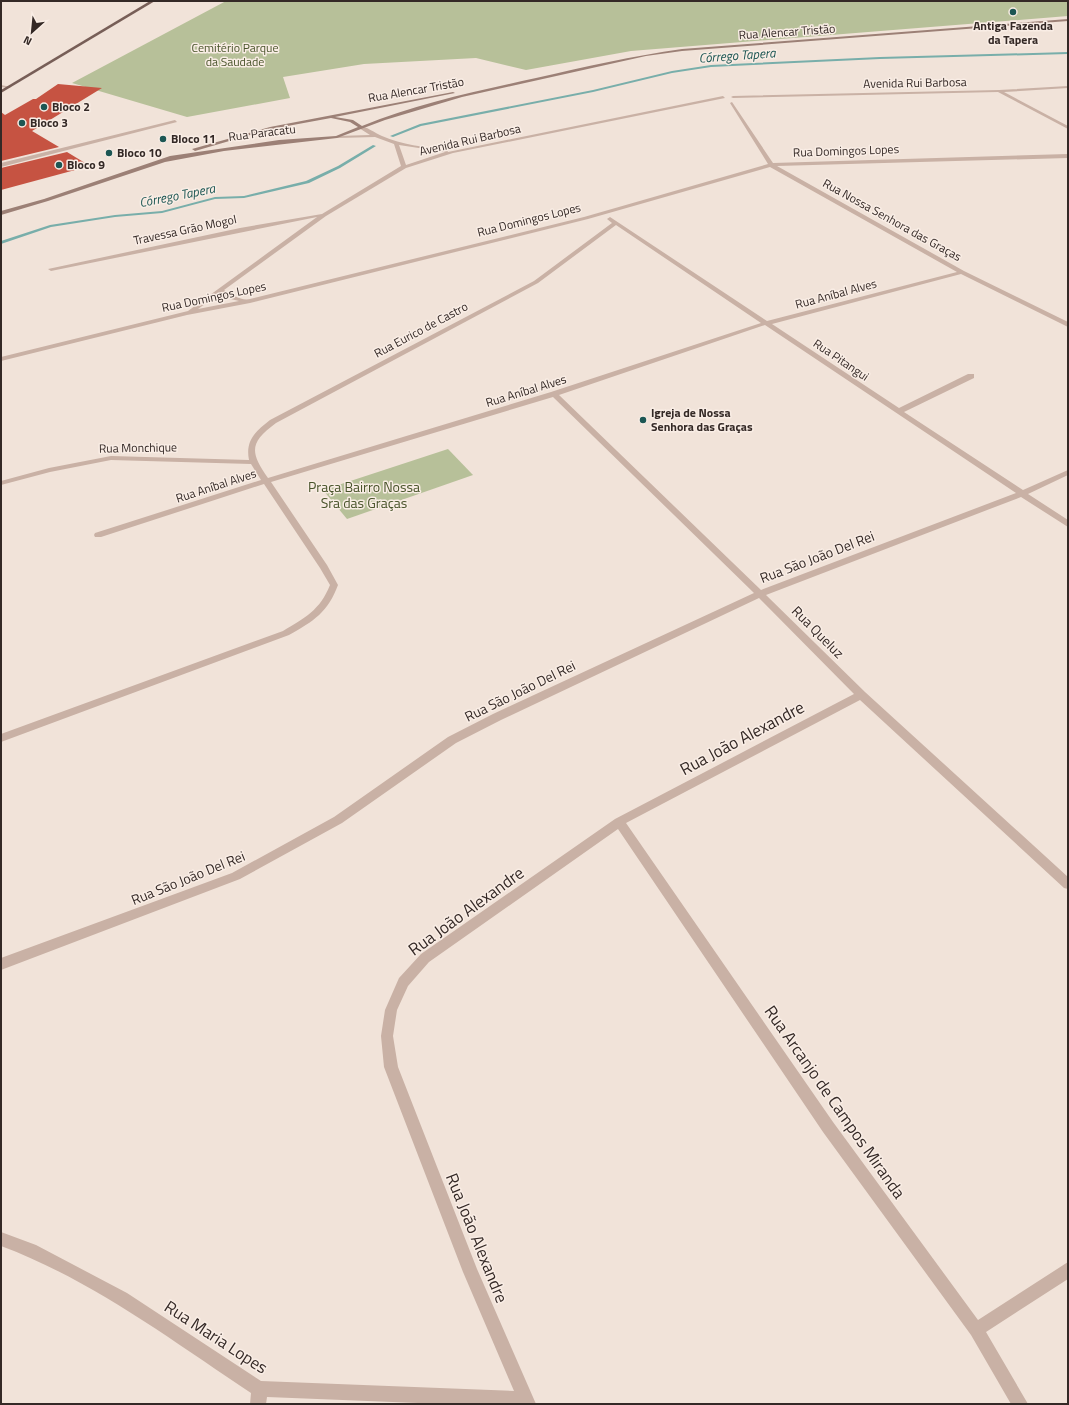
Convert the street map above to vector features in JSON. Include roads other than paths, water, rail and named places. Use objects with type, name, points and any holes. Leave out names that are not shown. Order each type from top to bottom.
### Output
[{"type":"main road","points":[[1,92],[153,1]]},
{"type":"main road","name":"Rua Alencar Tristão","points":[[361,127],[433,104],[510,84],[646,55],[682,50],[1068,20]]},
{"type":"main road","name":"Rua Alencar Tristão","points":[[325,117],[450,93],[510,84]]},
{"type":"main road","points":[[325,117],[341,118],[351,121],[361,127]]},
{"type":"main road","name":"Rua Paracatu","points":[[1,213],[46,200],[198,148],[270,128],[325,117]]},
{"type":"main road","name":"Rua Paracatu","points":[[165,160],[224,149],[337,137],[361,127]]},
{"type":"main road","points":[[270,128],[267,132],[269,137],[280,142]]},
{"type":"street","points":[[1,86],[9,87]]},
{"type":"street","name":"Avenida Rui Barbosa","points":[[187,313],[324,215],[404,167],[452,152],[702,101],[733,100],[762,96],[999,91],[1068,87]]},
{"type":"street","points":[[999,91],[1068,128]]},
{"type":"street","name":"Avenida Rui Barbosa","points":[[733,100],[740,101],[762,96]]},
{"type":"street","name":"Rua Nossa Senhora das Graças","points":[[733,100],[771,165],[962,272],[1068,325]]},
{"type":"street","points":[[1,165],[175,121]]},
{"type":"street","points":[[361,127],[373,136],[396,145],[452,152]]},
{"type":"street","points":[[337,137],[373,136]]},
{"type":"street","points":[[396,145],[404,167]]},
{"type":"street","name":"Rua Domingos Lopes","points":[[1,359],[187,313],[250,301],[602,213],[771,165],[1068,156]]},
{"type":"street","name":"Rua Pitangui","points":[[602,213],[898,412],[1068,524]]},
{"type":"street","name":"Travessa Grão Mogol","points":[[51,270],[240,230],[324,215]]},
{"type":"street","name":"Rua Eurico de Castro","points":[[253,462],[251,448],[257,436],[272,423],[536,282],[615,223]]},
{"type":"street","name":"Rua Aníbal Alves","points":[[98,535],[266,481],[554,394],[766,323],[962,272]]},
{"type":"street","points":[[220,290],[229,297],[250,301]]},
{"type":"street","points":[[898,412],[971,376]]},
{"type":"street","name":"Rua Queluz","points":[[554,394],[760,594],[861,695],[1068,884]]},
{"type":"street","name":"Rua Monchique","points":[[1,483],[49,470],[111,458],[253,462]]},
{"type":"street","points":[[1,738],[286,633],[319,612],[329,599],[334,585],[324,567],[253,462]]},
{"type":"street","name":"Rua São João Del Rei","points":[[1,964],[236,876],[338,820],[452,740],[497,717],[760,594],[1023,493],[1068,472]]},
{"type":"street","name":"Rua João Alexandre","points":[[527,1402],[471,1272],[391,1067],[387,1036],[391,1010],[403,982],[425,958],[619,822],[861,695]]},
{"type":"street","name":"Rua Arcanjo de Campos Miranda","points":[[619,822],[828,1127],[976,1330],[1020,1404]]},
{"type":"street","name":"Rua Maria Lopes","points":[[1,1240],[31,1250],[122,1298],[258,1397],[527,1402]]},
{"type":"street","points":[[976,1330],[1068,1270]]},
{"type":"waterway","name":"Córrego Tapera","points":[[392,136],[420,125],[593,91],[672,72],[711,66],[880,58],[1068,53]]},
{"type":"waterway","name":"Córrego Tapera","points":[[1,243],[50,226],[115,216],[162,212],[215,198],[244,197],[307,182],[339,167],[374,146]]},
{"type":"place","name":"Antiga Fazenda da Tapera","points":[[1013,12]]},
{"type":"place","name":"Bloco 2","points":[[44,107]]},
{"type":"place","name":"Bloco 3","points":[[22,123]]},
{"type":"place","name":"Bloco 11","points":[[163,139]]},
{"type":"place","name":"Bloco 10","points":[[109,153]]},
{"type":"place","name":"Bloco 9","points":[[59,165]]},
{"type":"place","name":"Igreja de Nossa Senhora das Graças","points":[[643,420]]},
{"type":"park label","name":"Cemitério Parque da Saudade","points":[[235,55]]},
{"type":"park label","name":"Praça Bairro Nossa Sra das Graças","points":[[364,496]]}]
